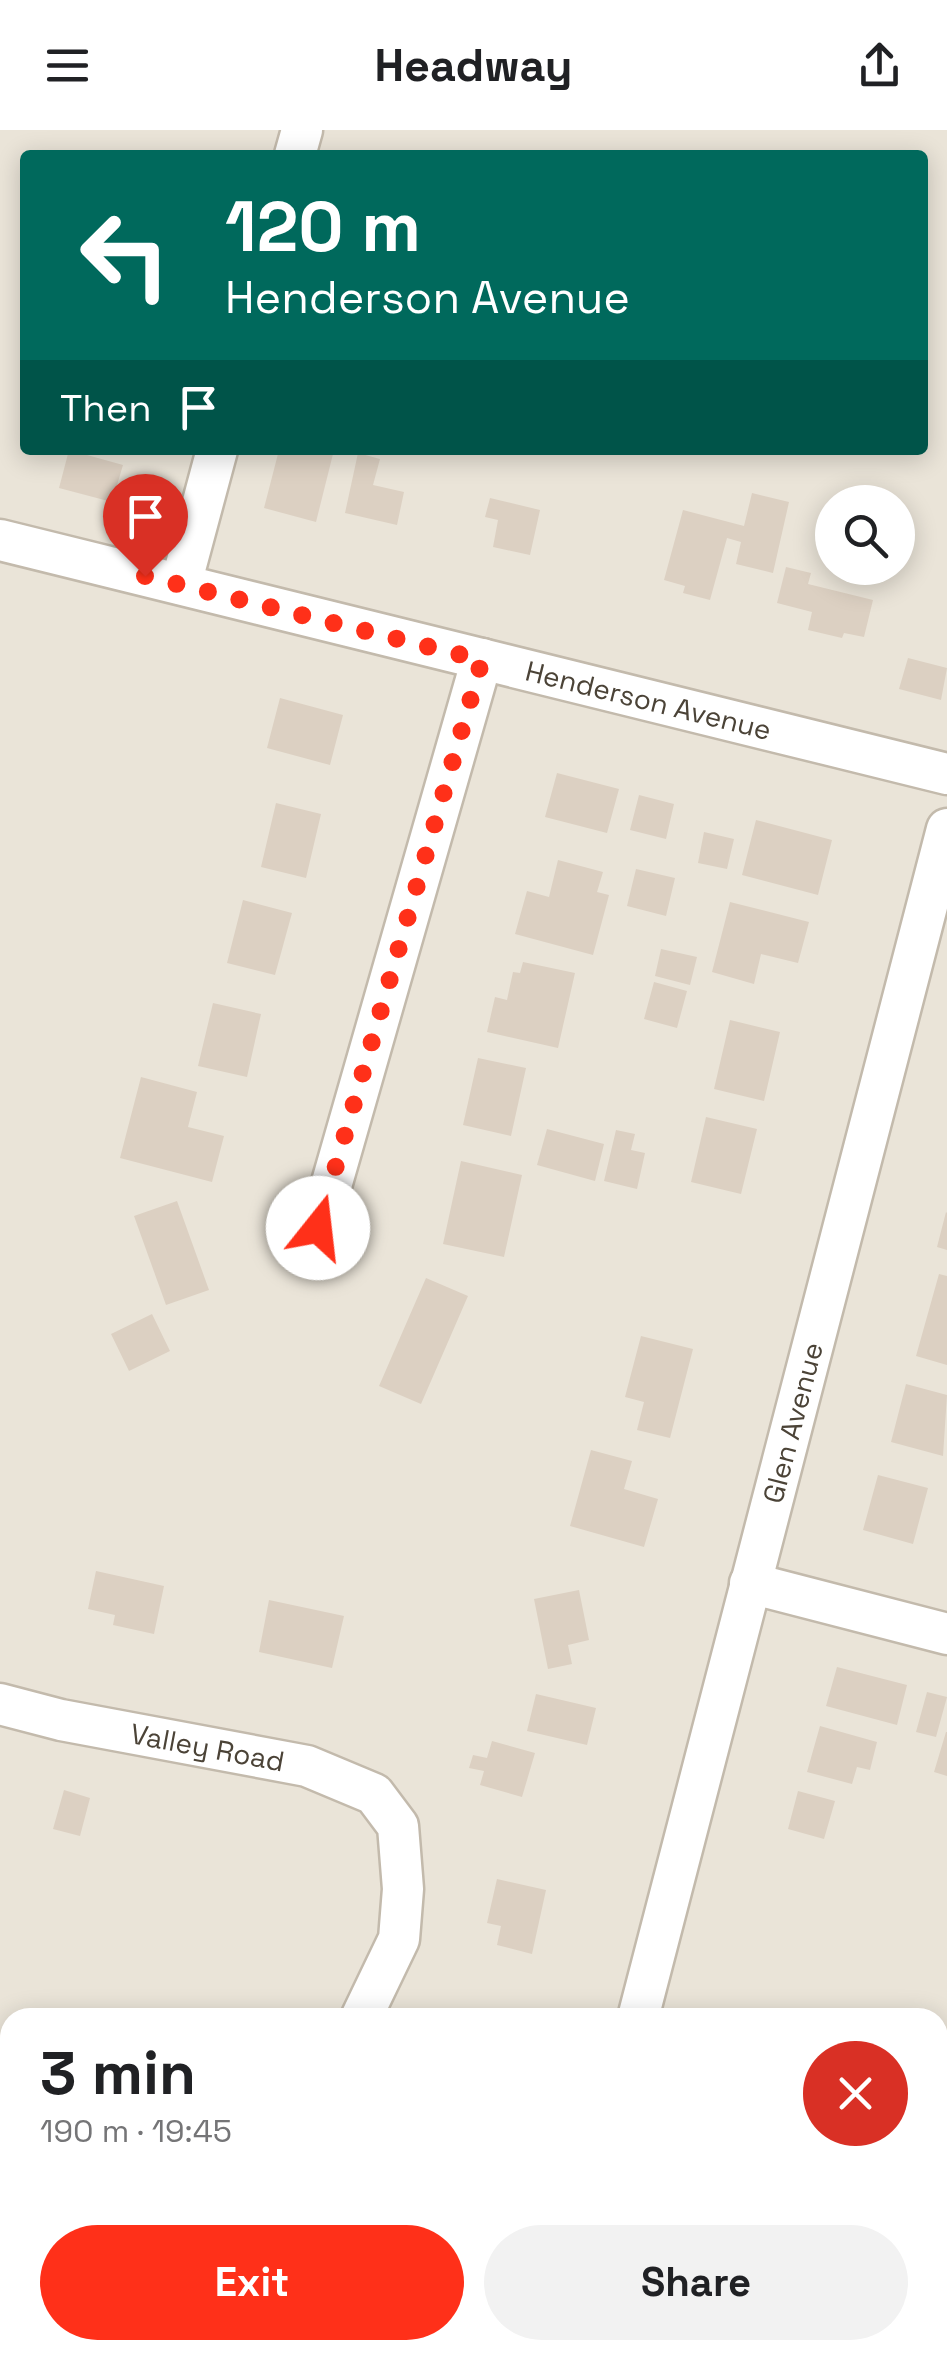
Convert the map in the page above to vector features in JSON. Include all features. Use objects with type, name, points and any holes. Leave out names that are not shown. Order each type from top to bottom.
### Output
[{"type":"street","points":[[181,584],[215,455]]},
{"type":"street","name":"Henderson Avenue","points":[[0,540],[947,774]]},
{"type":"street","points":[[318,1228],[482,660]]},
{"type":"street","name":"Glen Avenue","points":[[641,2008],[947,830]]},
{"type":"street","points":[[750,1583],[947,1634]]},
{"type":"street","name":"Valley Road","points":[[0,1704],[61,1720],[306,1766],[374,1794],[398,1826],[403,1889],[399,1939],[366,2008]]},
{"type":"shaded area","points":[[0,130],[947,130],[947,2008],[0,2008]]},
{"type":"building","points":[[68,455],[87,455],[123,465],[112,502],[59,488]]},
{"type":"building","points":[[278,455],[333,455],[316,522],[264,508]]},
{"type":"building","points":[[358,455],[380,459],[373,485],[404,492],[397,525],[345,513]]},
{"type":"building","points":[[752,493],[789,502],[773,573],[736,564],[741,542],[727,538],[710,600],[683,593],[685,586],[664,580],[683,510],[744,526]]},
{"type":"building","points":[[490,498],[540,510],[530,555],[493,547],[498,520],[485,517]]},
{"type":"building","points":[[786,567],[811,573],[808,584],[873,600],[864,637],[844,633],[842,638],[808,630],[812,612],[777,603]]},
{"type":"building","points":[[908,658],[947,668],[941,700],[899,689]]},
{"type":"building","points":[[280,698],[343,715],[330,765],[267,748]]},
{"type":"building","points":[[557,773],[619,789],[607,833],[545,817]]},
{"type":"building","points":[[639,795],[674,804],[666,839],[630,830]]},
{"type":"building","points":[[276,803],[321,814],[306,878],[261,867]]},
{"type":"building","points":[[756,820],[832,840],[818,895],[742,875]]},
{"type":"building","points":[[704,832],[734,839],[727,869],[698,863]]},
{"type":"building","points":[[558,860],[603,872],[597,892],[609,895],[593,955],[515,934],[527,891],[549,897]]},
{"type":"building","points":[[636,869],[675,878],[666,916],[627,906]]},
{"type":"building","points":[[243,900],[292,913],[275,975],[227,963]]},
{"type":"building","points":[[730,902],[809,922],[798,963],[761,954],[754,984],[712,972]]},
{"type":"building","points":[[661,949],[697,957],[690,985],[655,976]]},
{"type":"building","points":[[523,962],[575,973],[558,1048],[487,1032],[495,997],[507,1000],[513,972],[520,973]]},
{"type":"building","points":[[654,982],[687,991],[677,1028],[644,1019]]},
{"type":"building","points":[[213,1003],[261,1014],[247,1077],[198,1066]]},
{"type":"building","points":[[730,1020],[780,1032],[764,1101],[714,1089]]},
{"type":"building","points":[[478,1058],[526,1068],[511,1136],[463,1125]]},
{"type":"building","points":[[141,1077],[197,1092],[188,1127],[224,1136],[212,1182],[120,1158]]},
{"type":"building","points":[[706,1117],[757,1129],[741,1194],[691,1182]]},
{"type":"building","points":[[547,1129],[604,1144],[595,1181],[537,1165]]},
{"type":"building","points":[[616,1130],[635,1134],[631,1150],[645,1153],[637,1189],[604,1181]]},
{"type":"building","points":[[461,1161],[522,1175],[504,1257],[443,1244]]},
{"type":"building","points":[[177,1201],[209,1290],[166,1305],[134,1216]]},
{"type":"building","points":[[947,1213],[947,1250],[937,1247]]},
{"type":"building","points":[[939,1274],[947,1276],[947,1365],[916,1356]]},
{"type":"building","points":[[426,1278],[468,1296],[421,1404],[379,1386]]},
{"type":"building","points":[[152,1314],[170,1351],[129,1371],[111,1334]]},
{"type":"building","points":[[641,1336],[693,1349],[670,1438],[637,1430],[644,1402],[625,1397]]},
{"type":"building","points":[[906,1384],[947,1395],[943,1456],[891,1442]]},
{"type":"building","points":[[591,1450],[632,1461],[624,1489],[658,1499],[644,1547],[570,1526]]},
{"type":"building","points":[[878,1475],[928,1488],[913,1544],[863,1530]]},
{"type":"building","points":[[96,1571],[164,1586],[154,1634],[113,1625],[115,1615],[88,1609]]},
{"type":"building","points":[[579,1590],[589,1640],[568,1645],[572,1664],[548,1669],[534,1599]]},
{"type":"building","points":[[269,1600],[344,1616],[332,1668],[259,1652]]},
{"type":"building","points":[[837,1667],[907,1685],[897,1725],[826,1706]]},
{"type":"building","points":[[927,1692],[947,1697],[936,1737],[916,1732]]},
{"type":"building","points":[[536,1694],[596,1708],[587,1745],[527,1731]]},
{"type":"building","points":[[820,1726],[877,1742],[870,1770],[857,1767],[852,1784],[807,1772]]},
{"type":"building","points":[[947,1732],[947,1776],[934,1772]]},
{"type":"building","points":[[492,1741],[535,1753],[522,1797],[480,1785],[484,1771],[469,1768],[473,1755],[487,1758]]},
{"type":"building","points":[[64,1790],[90,1798],[80,1836],[53,1829]]},
{"type":"building","points":[[798,1791],[835,1801],[824,1839],[788,1829]]},
{"type":"building","points":[[497,1879],[546,1890],[532,1954],[497,1945],[501,1926],[487,1923]]},
{"type":"route","points":[[145,576],[482,660],[318,1228]]}]
